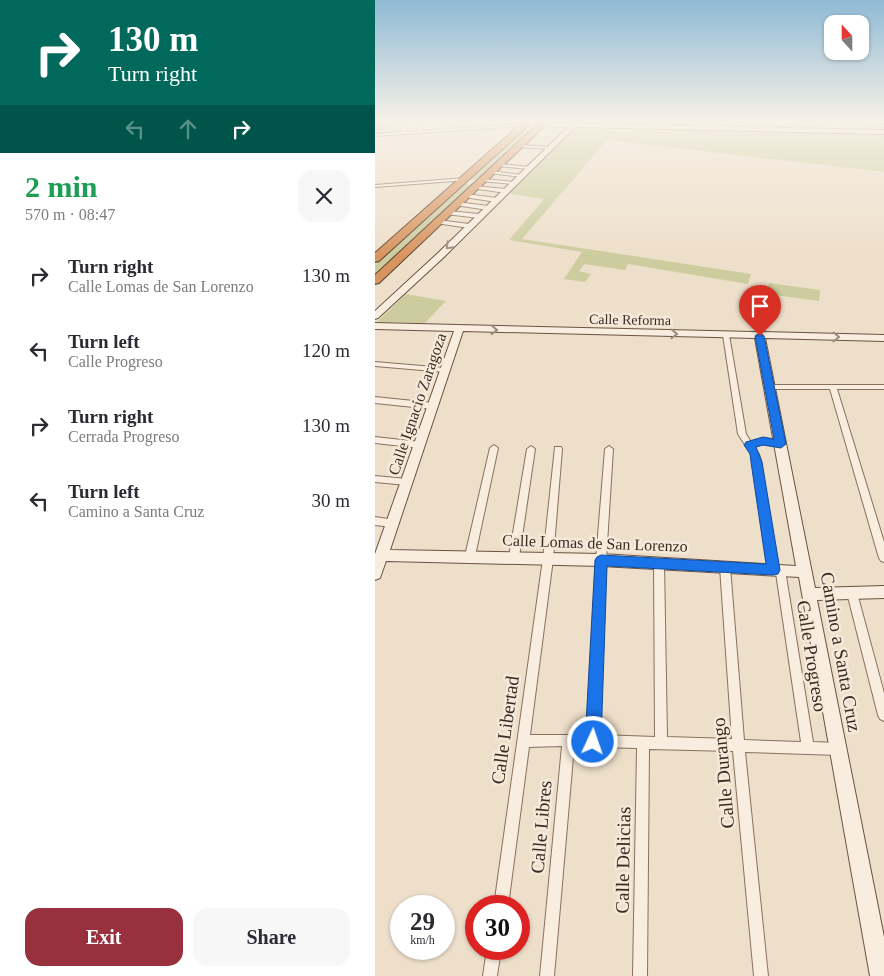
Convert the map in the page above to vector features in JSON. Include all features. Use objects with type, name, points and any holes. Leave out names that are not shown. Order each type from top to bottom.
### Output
[{"type":"highway","points":[[376,258],[481,166]]},
{"type":"highway","points":[[375,280],[499,166]]},
{"type":"highway","points":[[466,179],[476,181],[491,173]]},
{"type":"street","points":[[375,316],[533,166]]},
{"type":"street","points":[[491,173],[530,168]]},
{"type":"street","points":[[491,173],[522,176]]},
{"type":"street","points":[[491,173],[514,183]]},
{"type":"street","points":[[375,186],[466,179]]},
{"type":"street","points":[[475,187],[506,191]]},
{"type":"street","points":[[466,196],[497,200]]},
{"type":"street","points":[[457,204],[489,208]]},
{"type":"street","points":[[448,212],[479,216]]},
{"type":"street","points":[[438,222],[469,226]]},
{"type":"street","name":"Calle Reforma","points":[[375,326],[884,338]]},
{"type":"street","name":"Calle Ignacio Zaragoza","points":[[376,571],[459,329]]},
{"type":"street","name":"Calle Progreso","points":[[726,335],[742,434],[755,454],[757,462],[808,748]]},
{"type":"street","name":"Camino a Santa Cruz","points":[[760,336],[881,976]]},
{"type":"street","points":[[375,364],[445,370]]},
{"type":"street","points":[[770,387],[884,387]]},
{"type":"street","points":[[833,387],[884,558]]},
{"type":"street","points":[[375,400],[433,406]]},
{"type":"street","points":[[375,440],[419,445]]},
{"type":"street","points":[[750,445],[763,441],[781,444]]},
{"type":"street","points":[[470,556],[494,448]]},
{"type":"street","points":[[514,557],[531,449]]},
{"type":"street","name":"Calle Libertad","points":[[503,895],[525,741],[548,559],[558,449]]},
{"type":"street","points":[[593,742],[601,560],[609,449]]},
{"type":"street","points":[[375,479],[407,482]]},
{"type":"street","points":[[375,521],[392,523]]},
{"type":"street","name":"Calle Lomas de San Lorenzo","points":[[382,555],[601,560],[806,572]]},
{"type":"street","points":[[659,563],[661,744]]},
{"type":"street","name":"Calle Durango","points":[[725,567],[738,745],[761,976]]},
{"type":"street","points":[[810,594],[884,592]]},
{"type":"street","points":[[852,593],[884,715]]},
{"type":"street","points":[[525,741],[569,740],[643,744],[838,749]]},
{"type":"street","name":"Calle Libres","points":[[547,976],[569,740]]},
{"type":"street","name":"Calle Delicias","points":[[640,976],[643,744]]},
{"type":"street","points":[[490,976],[492,960]]},
{"type":"green space","points":[[484,166],[496,166],[476,180],[469,179]]},
{"type":"green space","points":[[538,166],[585,166],[522,239],[751,274],[748,284],[628,264],[625,270],[584,264],[579,271],[591,274],[585,282],[564,279],[582,252],[509,240],[544,199],[510,194]]},
{"type":"green space","points":[[828,166],[884,166],[884,172]]},
{"type":"green space","points":[[466,182],[469,185],[477,183],[375,274],[375,265]]},
{"type":"green space","points":[[769,283],[820,290],[819,301],[767,294]]},
{"type":"green space","points":[[406,294],[446,301],[425,323],[377,322]]},
{"type":"route","points":[[593,742],[601,560],[773,570],[757,462],[750,445],[754,442],[763,441],[781,444],[760,336]]}]
